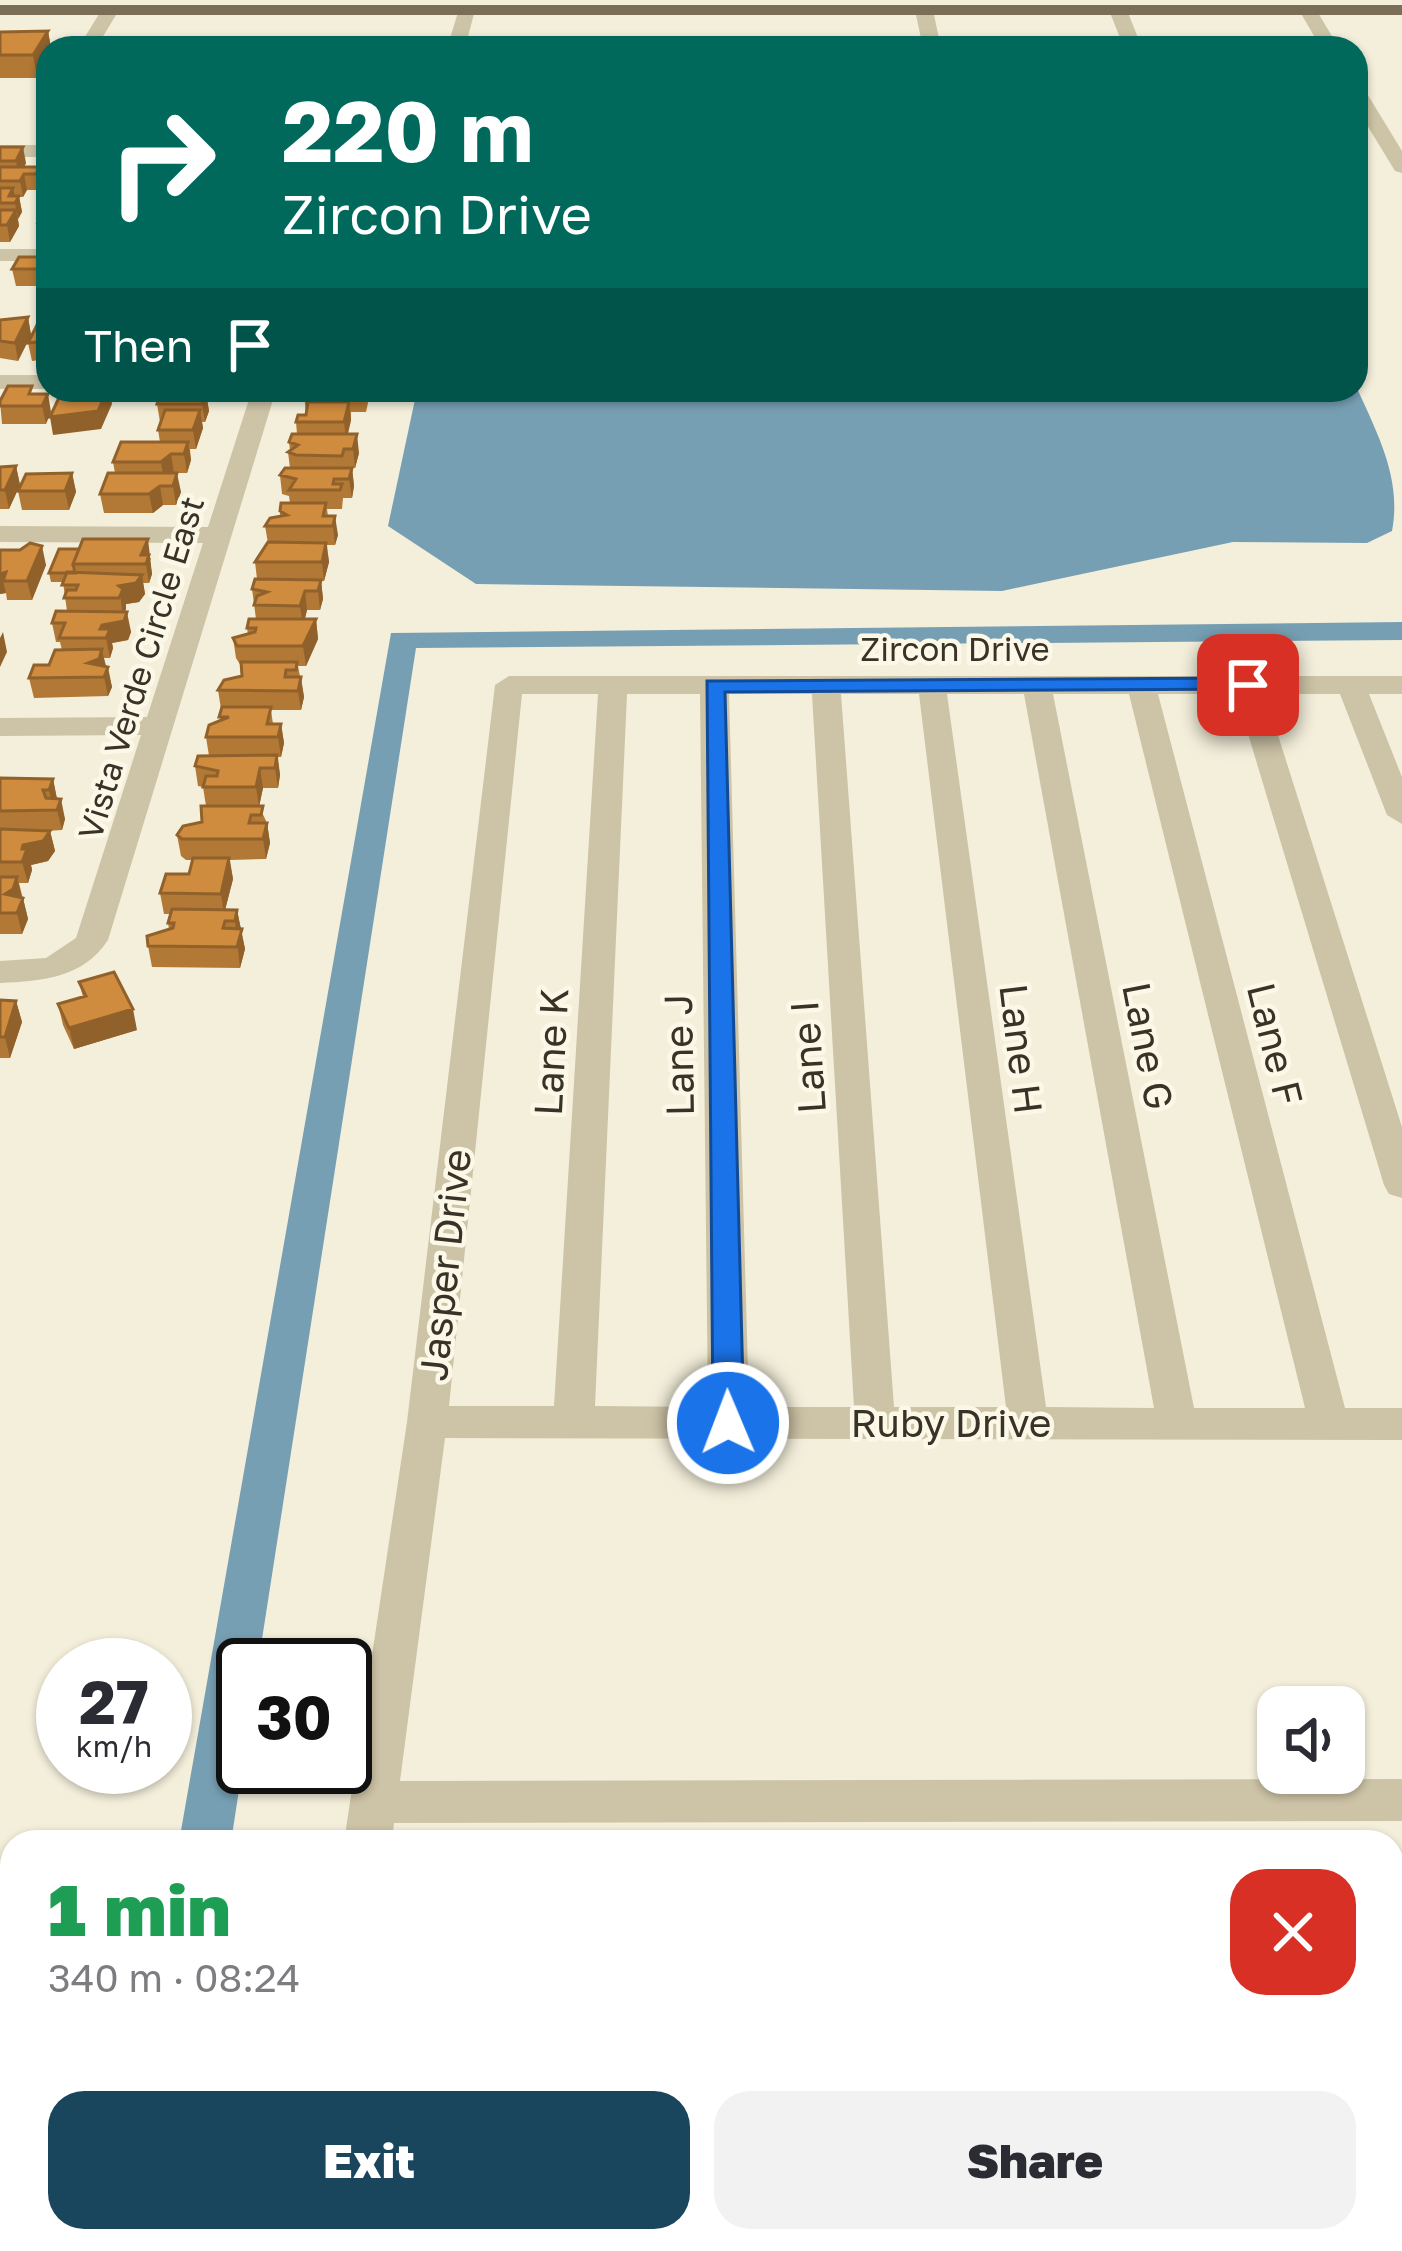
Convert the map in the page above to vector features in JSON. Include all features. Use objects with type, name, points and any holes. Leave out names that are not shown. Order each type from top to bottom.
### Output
[{"type":"main road","points":[[0,10],[1402,10]]},
{"type":"street","points":[[94,36],[110,10]]},
{"type":"street","points":[[459,36],[466,10]]},
{"type":"street","points":[[924,10],[929,36]]},
{"type":"street","points":[[1118,10],[1128,36]]},
{"type":"street","points":[[1308,10],[1323,36]]},
{"type":"street","points":[[1368,111],[1402,167]]},
{"type":"street","points":[[1368,139],[1385,139]]},
{"type":"street","points":[[0,151],[36,145]]},
{"type":"street","points":[[0,255],[36,255]]},
{"type":"street","points":[[0,382],[36,382]]},
{"type":"street","name":"Vista Verde Circle East","points":[[0,972],[52,968],[73,960],[92,940],[261,402]]},
{"type":"street","points":[[0,534],[220,535]]},
{"type":"street","name":"Lane I","points":[[826,685],[874,1423]]},
{"type":"street","name":"Lane H","points":[[932,685],[1028,1423]]},
{"type":"street","name":"Lane G","points":[[1037,685],[1177,1424]]},
{"type":"street","name":"Lane F","points":[[1141,685],[1329,1424]]},
{"type":"street","points":[[1248,685],[1402,1185]]},
{"type":"street","points":[[1352,685],[1402,814]]},
{"type":"street","name":"Zircon Drive","points":[[509,686],[1402,685]]},
{"type":"street","name":"Jasper Drive","points":[[370,1822],[427,1421],[509,686]]},
{"type":"street","name":"Lane K","points":[[574,1422],[613,686]]},
{"type":"street","name":"Lane J","points":[[714,686],[728,1423]]},
{"type":"street","points":[[0,727],[162,726]]},
{"type":"street","name":"Ruby Drive","points":[[427,1421],[1402,1424]]},
{"type":"street","points":[[370,1822],[1402,1800]]},
{"type":"water","points":[[414,402],[1363,402],[1386,457],[1394,493],[1392,531],[1367,543],[1233,542],[1002,591],[476,584],[388,526]]},
{"type":"building","points":[[48,31],[36,36],[33,55],[0,55],[0,32]]},
{"type":"building","points":[[0,147],[23,147],[16,161],[0,161]]},
{"type":"building","points":[[0,167],[36,167],[36,174],[24,174],[20,181],[0,181]]},
{"type":"building","points":[[0,188],[13,188],[9,196],[19,196],[15,203],[0,203]]},
{"type":"building","points":[[0,210],[16,210],[7,225],[0,225]]},
{"type":"building","points":[[19,257],[36,257],[36,269],[12,269]]},
{"type":"building","points":[[28,317],[15,343],[0,341],[0,320]]},
{"type":"building","points":[[8,386],[32,386],[29,394],[36,394],[36,402],[44,402],[42,406],[0,406]]},
{"type":"building","points":[[57,402],[102,402],[98,411],[50,417]]},
{"type":"building","points":[[158,402],[203,402],[202,404]]},
{"type":"building","points":[[308,402],[349,402],[344,422],[296,422],[298,415],[306,415]]},
{"type":"building","points":[[165,410],[200,410],[193,430],[158,430]]},
{"type":"building","points":[[292,434],[357,434],[353,449],[344,449],[342,456],[288,452],[298,445],[289,442]]},
{"type":"building","points":[[121,442],[188,442],[184,454],[171,454],[161,462],[113,462]]},
{"type":"building","points":[[16,466],[5,490],[0,490],[0,467]]},
{"type":"building","points":[[285,468],[352,468],[349,479],[334,479],[333,484],[342,484],[340,490],[289,490],[296,479],[280,475]]},
{"type":"building","points":[[72,473],[65,491],[18,491],[26,474]]},
{"type":"building","points":[[108,473],[177,473],[173,486],[160,486],[149,494],[100,494]]},
{"type":"building","points":[[281,503],[326,503],[323,516],[335,516],[333,526],[265,526],[270,518],[287,515],[280,511]]},
{"type":"building","points":[[83,539],[148,539],[141,555],[149,555],[146,564],[73,564]]},
{"type":"building","points":[[268,542],[326,543],[322,562],[255,562]]},
{"type":"building","points":[[30,543],[42,546],[27,581],[3,581],[6,572],[0,574],[0,550],[20,550]]},
{"type":"building","points":[[59,549],[79,549],[75,573],[49,573]]},
{"type":"building","points":[[67,572],[142,575],[136,583],[119,586],[123,589],[119,598],[64,598],[67,590],[76,590],[78,585],[62,585]]},
{"type":"building","points":[[255,579],[321,580],[318,591],[305,591],[300,606],[254,605],[257,596],[267,592],[252,589]]},
{"type":"building","points":[[56,611],[127,612],[124,621],[102,625],[100,629],[110,629],[106,638],[59,638],[65,623],[52,623]]},
{"type":"building","points":[[249,619],[316,619],[303,646],[237,646],[233,638],[255,632],[256,628],[247,628]]},
{"type":"building","points":[[102,649],[99,659],[88,663],[108,667],[104,677],[29,678],[34,665],[49,665],[55,650]]},
{"type":"building","points":[[241,662],[297,662],[296,670],[286,670],[285,677],[301,677],[298,691],[218,690],[224,680],[242,676]]},
{"type":"building","points":[[222,707],[271,707],[267,724],[281,724],[278,737],[206,737],[209,725],[229,717],[219,717]]},
{"type":"building","points":[[277,755],[275,768],[260,768],[256,787],[203,787],[206,776],[217,776],[218,771],[195,766],[198,756]]},
{"type":"building","points":[[0,778],[53,779],[49,790],[43,790],[46,798],[61,799],[57,810],[0,811]]},
{"type":"building","points":[[201,806],[263,806],[261,815],[251,815],[249,823],[267,823],[263,839],[182,839],[177,835],[183,826],[202,822]]},
{"type":"building","points":[[0,829],[50,831],[43,841],[23,845],[27,849],[22,862],[0,862]]},
{"type":"building","points":[[193,858],[229,858],[221,894],[160,893],[166,874],[189,874]]},
{"type":"building","points":[[0,877],[17,877],[13,889],[5,894],[23,898],[17,913],[0,913]]},
{"type":"building","points":[[172,909],[237,910],[235,921],[225,921],[223,928],[242,929],[237,947],[148,946],[147,936],[173,928],[174,923],[168,923]]},
{"type":"building","points":[[114,972],[133,1009],[69,1028],[58,1004],[86,996],[79,982]]},
{"type":"building","points":[[0,1000],[16,1001],[5,1037],[0,1037]]},
{"type":"waterway","points":[[207,1830],[402,639],[1402,631]]},
{"type":"route","points":[[728,1423],[714,686],[1248,685]]}]
